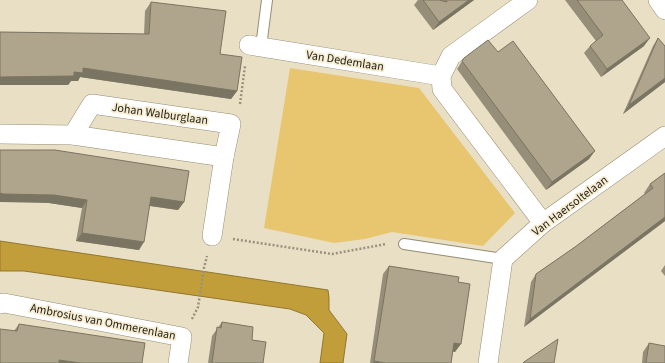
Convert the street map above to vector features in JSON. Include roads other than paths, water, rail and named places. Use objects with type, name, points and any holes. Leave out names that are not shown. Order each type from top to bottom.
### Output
[{"type":"street","points":[[528,0],[451,56],[442,76],[442,89],[544,223]]},
{"type":"street","points":[[658,0],[665,10]]},
{"type":"street","name":"Van Dedemlaan","points":[[255,46],[442,76]]},
{"type":"street","name":"Johan Walburglaan","points":[[73,135],[92,104],[231,124],[224,157]]},
{"type":"street","points":[[0,134],[73,135],[224,157],[212,236]]},
{"type":"street","name":"Van Haersoltelaan","points":[[503,259],[544,223],[665,136]]},
{"type":"street","points":[[488,363],[503,259]]},
{"type":"street","name":"Ambrosius van Ommerenlaan","points":[[0,304],[4,303],[182,337],[178,363]]},
{"type":"lane","points":[[255,46],[267,0]]},
{"type":"lane","points":[[404,244],[503,259]]}]
